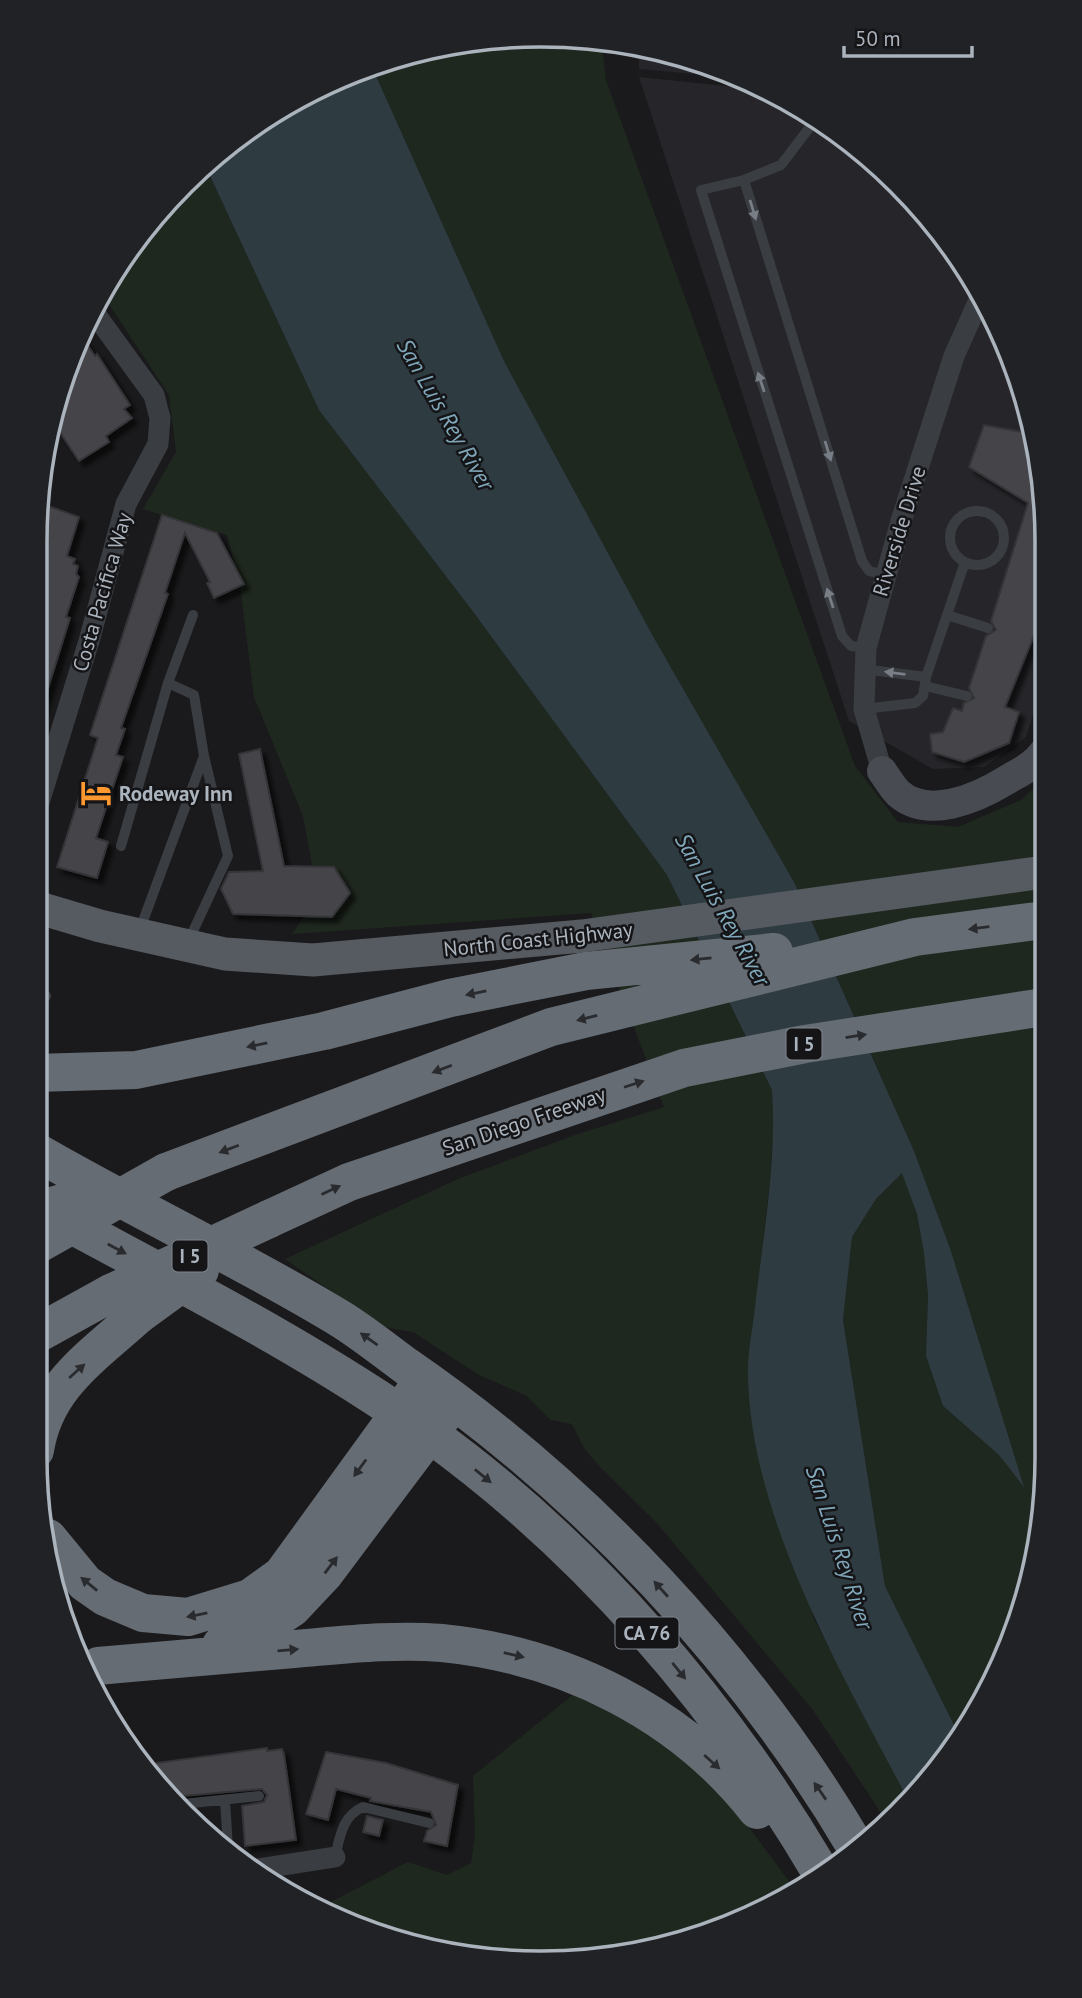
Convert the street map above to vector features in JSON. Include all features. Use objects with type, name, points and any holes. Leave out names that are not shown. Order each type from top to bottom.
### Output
[{"type":"highway","points":[[47,1073],[136,1069],[324,1031],[450,998],[586,971],[915,937],[1035,921]]},
{"type":"highway","points":[[47,1208],[166,1172],[551,1027],[915,937]]},
{"type":"highway","name":"San Diego Freeway","points":[[47,1331],[124,1304],[269,1219],[349,1182],[684,1068],[805,1044],[1035,1008]]},
{"type":"highway","name":"CA 76","points":[[47,1158],[331,1313],[439,1389],[570,1497],[648,1574],[708,1641],[767,1717],[852,1841]]},
{"type":"highway","points":[[47,1239],[166,1172]]},
{"type":"highway","name":"CA 76","points":[[47,1212],[244,1318],[415,1424],[549,1534],[632,1616],[732,1739],[817,1867]]},
{"type":"highway","points":[[47,1407],[124,1304]]},
{"type":"highway","points":[[94,1666],[208,1650],[253,1634],[292,1608],[324,1574],[439,1389]]},
{"type":"highway","points":[[56,1548],[85,1583],[126,1606],[163,1617],[188,1617],[221,1609],[250,1598],[282,1574],[415,1424]]},
{"type":"highway","points":[[94,1666],[390,1641],[442,1643],[536,1660],[611,1691],[642,1708],[699,1751],[749,1800],[805,1875]]},
{"type":"main road","name":"North Coast Highway","points":[[47,910],[138,935],[225,954],[313,960],[582,936],[1035,873]]},
{"type":"street","name":"Riverside Drive","points":[[882,771],[864,709],[865,659],[884,575],[954,356],[976,307]]},
{"type":"street","name":"Costa Pacifica Way","points":[[47,777],[89,641],[126,504],[158,444],[160,418],[153,395],[99,321]]},
{"type":"street","points":[[882,771],[898,793],[918,802],[942,804],[974,800],[1035,765]]},
{"type":"street","points":[[267,1868],[335,1857]]},
{"type":"lane","points":[[811,127],[781,165],[744,180],[701,190],[842,636],[865,659],[967,696]]},
{"type":"lane","points":[[744,180],[862,561],[869,571],[884,575]]},
{"type":"lane","points":[[975,510],[991,514],[1002,528],[1002,546],[992,560],[983,564],[965,562],[950,545],[955,522],[975,510]]},
{"type":"lane","points":[[864,709],[915,703],[923,696],[925,681],[965,562]]},
{"type":"lane","points":[[121,846],[168,683],[192,615]]},
{"type":"lane","points":[[947,615],[988,628]]},
{"type":"lane","points":[[168,683],[194,695],[204,755],[228,856],[186,946]]},
{"type":"lane","points":[[138,935],[204,755]]},
{"type":"lane","points":[[189,1803],[259,1796]]},
{"type":"lane","points":[[225,1800],[227,1838]]},
{"type":"lane","points":[[335,1857],[344,1825],[352,1812],[363,1807],[429,1823]]},
{"type":"shaded area","points":[[541,47],[602,51],[606,80],[855,766],[898,822],[958,827],[1021,800],[1035,787],[1034,1489],[1025,1553],[1009,1616],[984,1675],[955,1727],[885,1586],[843,1320],[852,1237],[876,1199],[903,1172],[917,1214],[924,1253],[928,1295],[926,1356],[943,1406],[999,1455],[1023,1484],[951,1251],[914,1151],[794,882],[654,638],[504,361],[376,75],[413,64],[477,51]]},
{"type":"shaded area","points":[[639,57],[705,75],[639,69]]},
{"type":"shaded area","points":[[639,77],[734,87],[788,113],[842,149],[890,192],[933,240],[969,294],[1009,382],[1025,445],[1034,509],[1035,709],[1026,737],[984,767],[933,769],[849,721]]},
{"type":"shaded area","points":[[210,175],[319,410],[471,609],[667,875],[772,1090],[774,1119],[770,1181],[748,1370],[814,1619],[904,1792],[882,1814],[813,1710],[656,1522],[600,1467],[584,1448],[572,1424],[551,1420],[527,1396],[479,1375],[413,1332],[383,1327],[285,1259],[458,1179],[572,1136],[664,1107],[591,913],[292,934],[318,897],[303,816],[254,697],[241,593],[227,535],[143,509],[176,452],[169,395],[108,303],[149,240]]},
{"type":"shaded area","points":[[580,1689],[699,1760],[791,1883],[700,1925],[637,1941],[573,1950],[509,1950],[445,1941],[382,1925],[329,1903],[408,1862],[447,1875],[471,1863],[475,1834],[473,1776]]},
{"type":"water","name":"San Luis Rey River","points":[[376,75],[504,361],[654,638],[794,882],[914,1151],[951,1251],[1024,1487],[999,1455],[943,1406],[926,1356],[928,1295],[924,1253],[917,1214],[902,1173],[876,1199],[852,1237],[843,1320],[885,1586],[955,1727],[933,1758],[904,1792],[803,1592],[781,1536],[764,1480],[752,1425],[748,1362],[771,1171],[772,1090],[667,875],[471,609],[319,410],[210,175],[240,149],[294,113]]},
{"type":"building","points":[[88,346],[95,356],[97,354],[130,405],[124,409],[132,418],[106,436],[109,442],[79,461],[60,432],[73,382]]},
{"type":"building","points":[[984,425],[1022,432],[1034,509],[1035,633],[1005,707],[1019,712],[1009,743],[964,762],[932,752],[930,734],[943,732],[953,708],[962,711],[964,703],[974,698],[969,688],[986,636],[996,630],[991,621],[1028,503],[969,467]]},
{"type":"building","points":[[48,506],[79,517],[67,556],[75,559],[73,564],[78,566],[76,574],[79,577],[66,617],[70,618],[47,691]]},
{"type":"building","points":[[162,515],[217,533],[244,584],[214,598],[207,583],[210,582],[185,533],[165,593],[168,594],[121,728],[125,729],[116,755],[123,757],[96,838],[108,842],[97,878],[57,867],[98,738],[90,735]]},
{"type":"building","points":[[260,749],[284,866],[334,867],[350,893],[332,917],[233,914],[221,889],[229,872],[263,871],[239,754]]},
{"type":"building","points":[[267,1748],[267,1751],[282,1749],[296,1840],[245,1846],[242,1806],[264,1802],[267,1795],[262,1789],[182,1796],[154,1763]]},
{"type":"building","points":[[326,1752],[386,1763],[458,1785],[447,1846],[424,1841],[427,1831],[436,1825],[431,1812],[370,1801],[371,1798],[336,1789],[328,1820],[306,1814]]},
{"type":"building","points":[[367,1816],[383,1820],[379,1836],[363,1832]]},
{"type":"place","name":"Rodeway Inn","points":[[96,793]]}]
